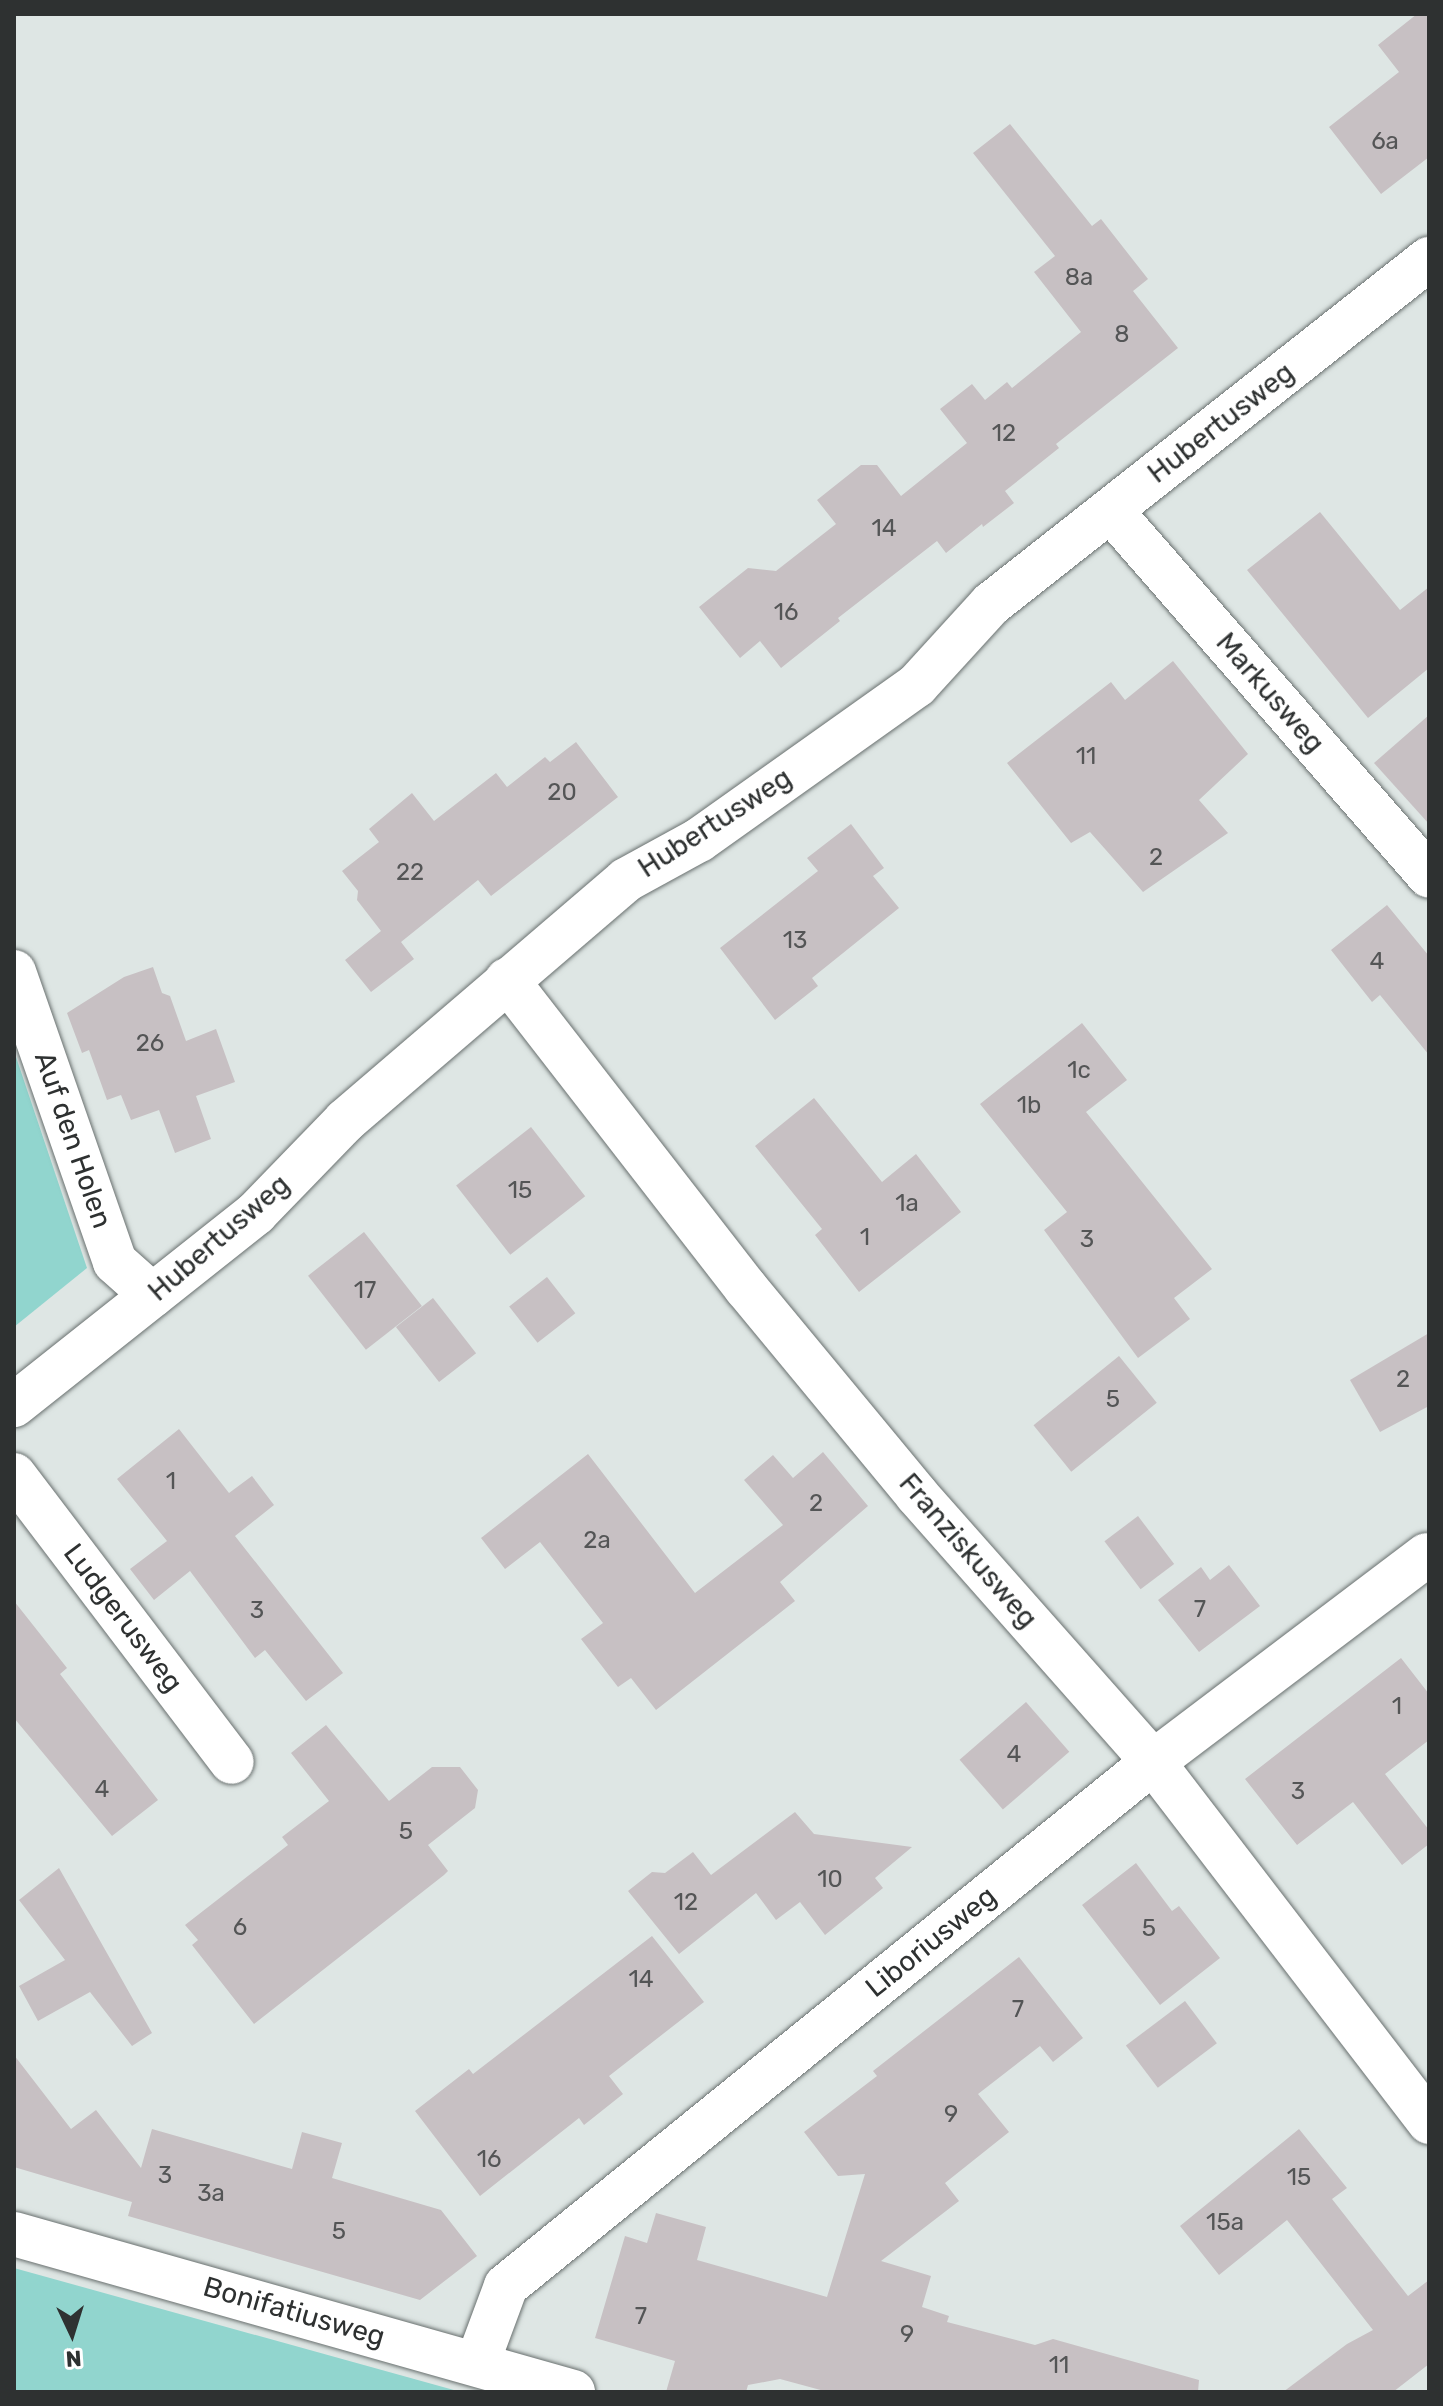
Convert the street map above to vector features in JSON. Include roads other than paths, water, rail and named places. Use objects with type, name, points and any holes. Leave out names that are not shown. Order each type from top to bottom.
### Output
[{"type":"street","name":"Hubertusweg","points":[[14,1405],[256,1213],[345,1121],[626,880],[699,840],[917,685],[991,604],[1429,259]]},
{"type":"street","name":"Markusweg","points":[[1111,511],[1429,876]]},
{"type":"street","name":"Auf den Holen","points":[[14,972],[115,1262],[152,1295]]},
{"type":"street","name":"Franziskusweg","points":[[507,980],[754,1298],[917,1495],[1153,1762],[1429,2122]]},
{"type":"street","name":"Ludgerusweg","points":[[14,1475],[232,1762]]},
{"type":"street","name":"Liboriusweg","points":[[477,2364],[506,2286],[1153,1762],[1427,1555]]},
{"type":"street","name":"Bonifatiusweg","points":[[14,2234],[573,2392]]}]
